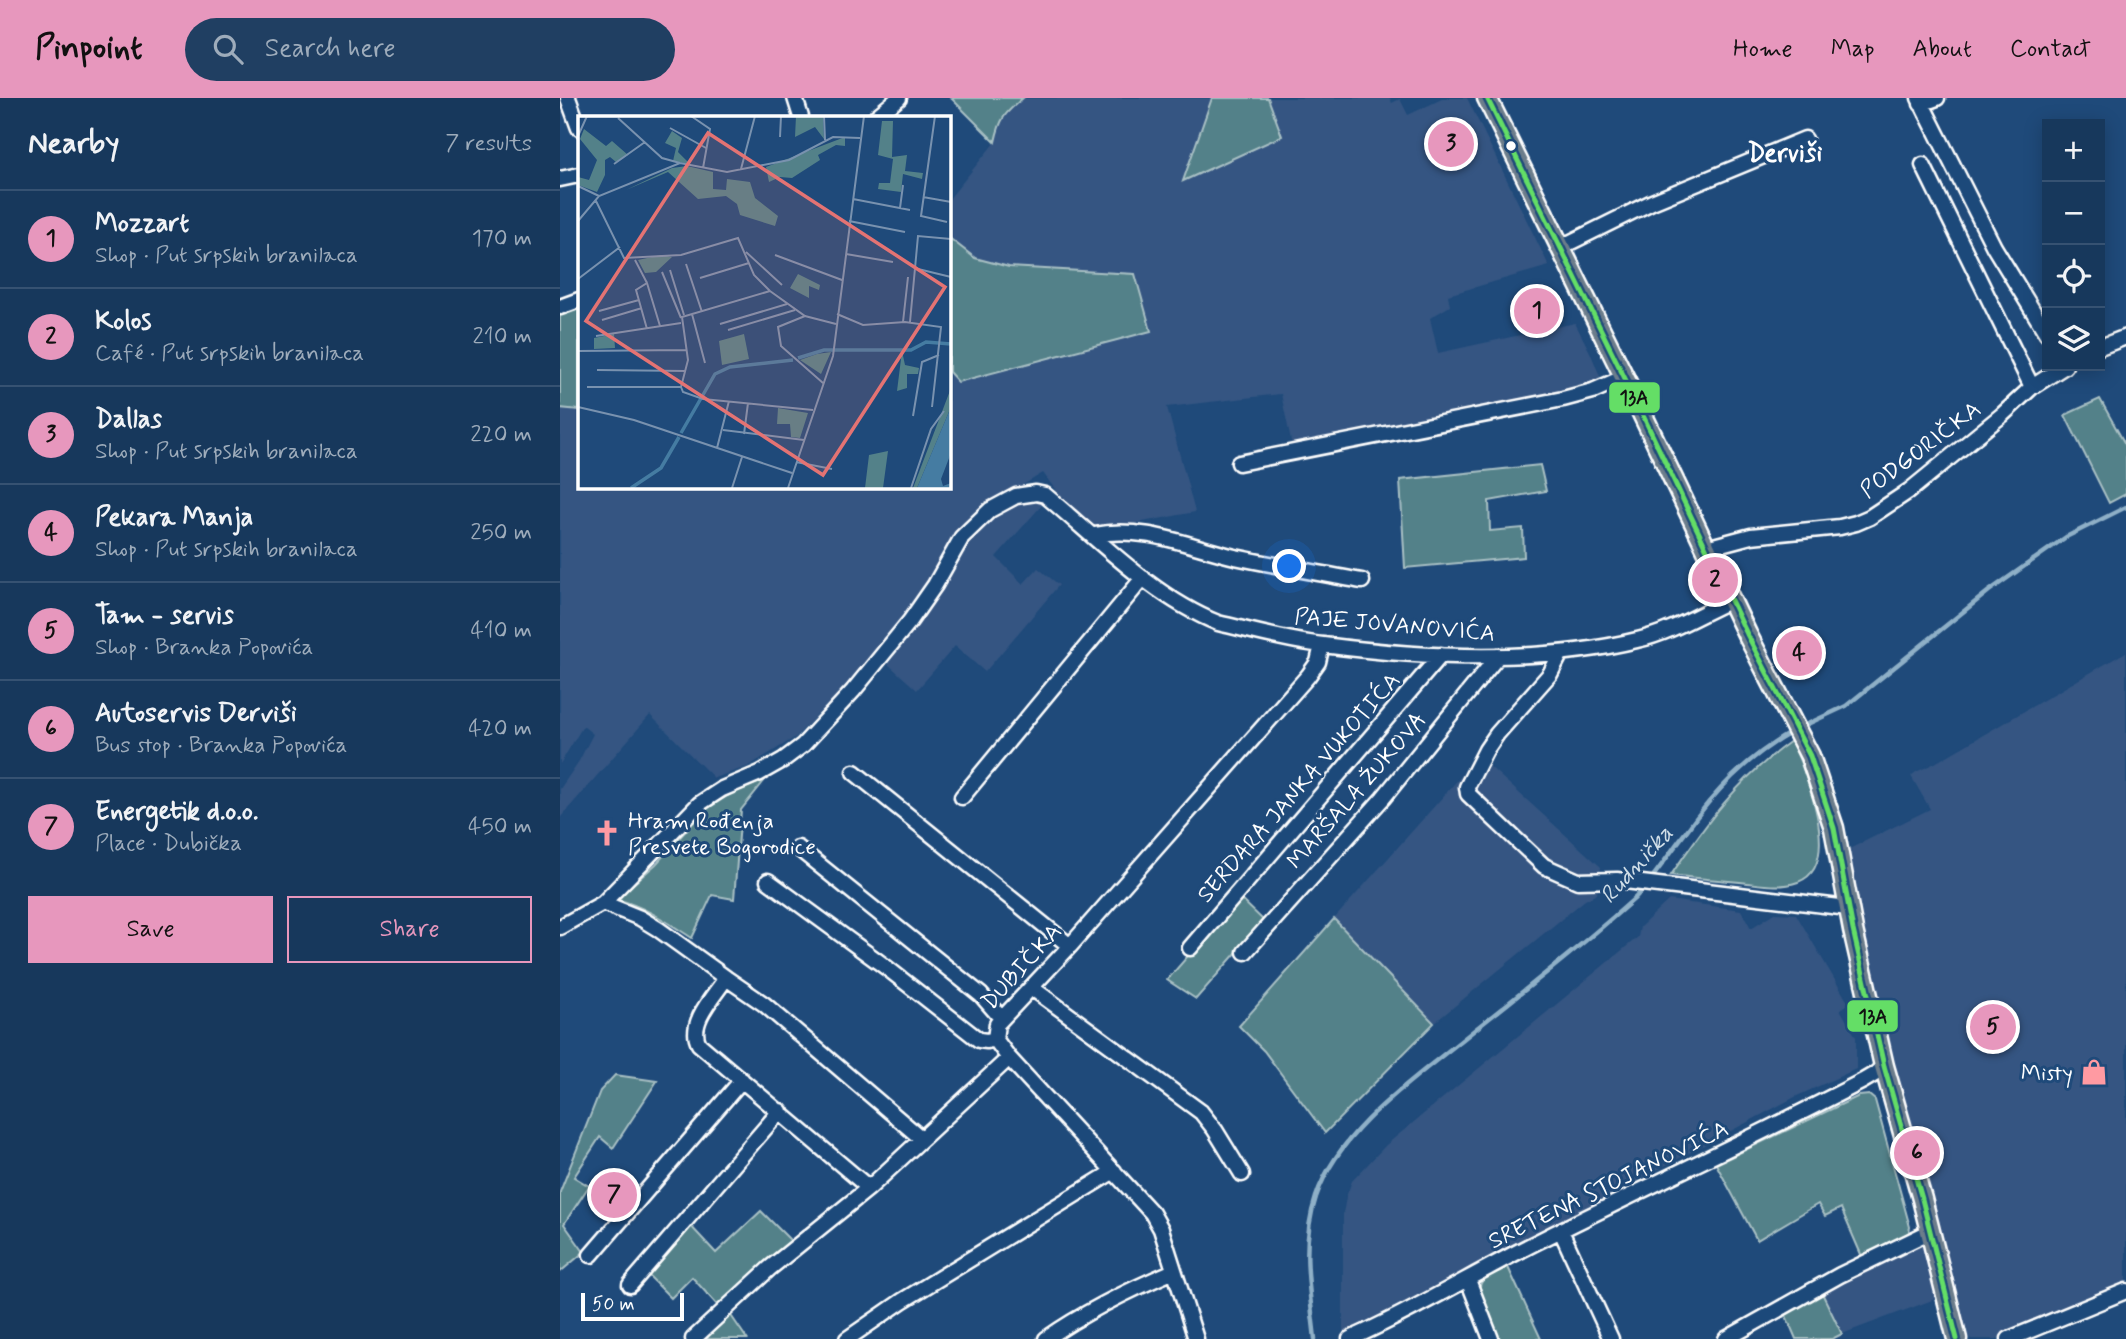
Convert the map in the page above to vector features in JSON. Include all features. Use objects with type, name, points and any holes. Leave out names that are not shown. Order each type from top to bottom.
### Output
[{"type":"main road","points":[[1487,98],[1625,377],[1731,600],[1810,756],[1834,828],[1848,908],[1884,1066],[1922,1199],[1957,1339]]},
{"type":"street","points":[[568,98],[578,125]]},
{"type":"street","points":[[795,98],[802,116]]},
{"type":"street","points":[[877,116],[899,98]]},
{"type":"street","points":[[1937,98],[1920,101],[1994,247],[2042,326]]},
{"type":"street","points":[[1561,247],[1652,202],[1805,139]]},
{"type":"street","points":[[1923,165],[2032,387]]},
{"type":"street","points":[[560,179],[578,175]]},
{"type":"street","points":[[560,307],[578,300]]},
{"type":"street","points":[[2105,345],[2126,337]]},
{"type":"street","name":"PODGORIČKA","points":[[1706,548],[1751,536],[1840,527],[1863,520],[1909,491],[2032,387],[2057,371]]},
{"type":"street","points":[[1239,463],[1563,400],[1625,377]]},
{"type":"street","name":"PAJE JOVANOVIĆA","points":[[560,926],[603,903],[699,804],[722,789],[783,760],[803,745],[853,691],[910,621],[962,537],[990,510],[1004,501],[1025,494],[1045,495],[1143,578],[1187,609],[1218,623],[1322,645],[1441,655],[1561,653],[1639,640],[1731,600]]},
{"type":"street","points":[[1094,535],[1111,531],[1147,534],[1235,557],[1362,581]]},
{"type":"street","points":[[962,797],[1143,578]]},
{"type":"street","name":"DUBIČKA","points":[[1196,1339],[1161,1229],[1152,1213],[1009,1058],[995,1039],[996,1028],[1001,1018],[1070,946],[1308,676],[1318,662],[1322,645]]},
{"type":"street","points":[[1561,653],[1550,674],[1497,734],[1467,787],[1468,794],[1544,866],[1578,881],[1617,880],[1848,908]]},
{"type":"street","name":"SERDARA JANKA VUKOTIĆA","points":[[1190,948],[1441,655]]},
{"type":"street","name":"MARŠALA ŽUKOVA","points":[[1245,952],[1382,798],[1499,656]]},
{"type":"street","points":[[853,772],[1070,946]]},
{"type":"street","points":[[798,848],[981,995],[1001,1018]]},
{"type":"street","points":[[768,881],[887,968],[979,1040],[995,1039]]},
{"type":"street","points":[[603,903],[649,923],[764,1004],[922,1139]]},
{"type":"street","points":[[726,978],[696,1023],[695,1037],[704,1049],[869,1188]]},
{"type":"street","points":[[1032,988],[1201,1112],[1242,1174]]},
{"type":"street","points":[[693,1339],[770,1268],[869,1188],[1009,1058]]},
{"type":"street","name":"SRETENA STOJANOVIĆA","points":[[1350,1339],[1416,1308],[1561,1231],[1785,1122],[1875,1074],[1884,1066]]},
{"type":"street","points":[[591,1255],[743,1080]]},
{"type":"street","points":[[630,1285],[780,1111]]},
{"type":"street","points":[[847,1339],[923,1288],[1114,1171]]},
{"type":"street","points":[[1561,1231],[1611,1339]]},
{"type":"street","points":[[1726,1339],[1840,1275],[1929,1232]]},
{"type":"street","points":[[1046,1339],[1128,1290],[1174,1271]]},
{"type":"street","points":[[1468,1280],[1491,1339]]},
{"type":"street","points":[[2009,1339],[2126,1291]]},
{"type":"shaded area","points":[[1023,98],[1212,98],[1184,181],[1282,136],[1268,98],[1390,98],[1392,103],[1400,99],[1408,115],[1444,98],[1467,98],[1549,266],[1448,295],[1450,306],[1430,318],[1438,353],[1575,323],[1602,381],[1583,389],[1292,446],[1281,394],[1167,407],[1195,512],[1095,531],[1057,492],[1043,473],[985,508],[875,655],[796,737],[747,767],[714,778],[650,715],[560,818],[560,789],[593,734],[583,726],[560,764],[560,408],[578,410],[578,488],[950,488],[950,373],[959,382],[1135,274],[1009,267],[975,258],[950,238],[950,198],[995,142],[998,125],[1004,115]]},
{"type":"shaded area","points":[[1037,500],[1046,503],[996,557],[1023,584],[1038,568],[1059,585],[985,672],[955,646],[917,690],[888,664],[914,628],[967,541],[992,515],[1016,502]]},
{"type":"shaded area","points":[[2126,652],[2126,1286],[1997,1339],[1971,1339],[1950,1274],[1909,1112],[1892,1061],[1845,851],[1930,809],[1911,776],[1916,772]]},
{"type":"shaded area","points":[[1477,755],[1601,867],[1597,894],[1585,900],[1434,1023],[1334,919]]},
{"type":"shaded area","points":[[1669,900],[1741,910],[1751,928],[1775,913],[1796,914],[1849,1004],[1840,1009],[1856,1037],[1856,1069],[1795,1097],[1343,1336],[1343,1214],[1352,1181],[1386,1145],[1638,937],[1640,927]]},
{"type":"shaded area","points":[[1923,1242],[1935,1299],[1842,1334],[1820,1289]]},
{"type":"green space","points":[[951,98],[1023,98],[1004,117],[995,142]]},
{"type":"green space","points":[[1212,98],[1268,98],[1282,136],[1183,181]]},
{"type":"green space","points":[[950,239],[975,258],[1009,267],[1135,274],[1151,331],[958,382],[950,373]]},
{"type":"green space","points":[[578,308],[578,410],[560,408],[560,313]]},
{"type":"green space","points":[[2100,399],[2126,446],[2126,494],[2109,503],[2065,415]]},
{"type":"green space","points":[[1540,465],[1546,491],[1489,501],[1490,531],[1523,528],[1524,557],[1405,568],[1400,480]]},
{"type":"green space","points":[[1791,741],[1817,816],[1820,838],[1818,857],[1811,872],[1798,882],[1777,886],[1671,875],[1697,837],[1739,786]]},
{"type":"green space","points":[[765,780],[741,810],[734,899],[712,895],[692,938],[646,910],[616,899],[656,864],[708,806]]},
{"type":"green space","points":[[1239,897],[1264,921],[1196,999],[1167,980]]},
{"type":"green space","points":[[1334,919],[1434,1023],[1325,1133],[1264,1051],[1239,1026]]},
{"type":"green space","points":[[615,1075],[657,1081],[613,1148],[600,1137],[574,1177],[589,1186],[564,1224],[584,1252],[560,1272],[560,1192],[600,1091]]},
{"type":"green space","points":[[1869,1095],[1875,1100],[1910,1227],[1908,1235],[1863,1259],[1841,1208],[1825,1216],[1818,1204],[1757,1240],[1716,1164],[1859,1096]]},
{"type":"green space","points":[[761,1211],[793,1243],[719,1307],[692,1277],[671,1298],[645,1272],[688,1223],[716,1253]]},
{"type":"green space","points":[[1507,1265],[1541,1339],[1496,1339],[1479,1292],[1488,1275]]},
{"type":"green space","points":[[1820,1289],[1842,1334],[1832,1339],[1796,1339],[1783,1309]]},
{"type":"green space","points":[[730,1314],[747,1339],[703,1339]]},
{"type":"waterway","name":"Rudnička","points":[[1799,728],[1846,706],[1989,591],[2066,537],[2126,507]]},
{"type":"waterway","name":"Rudnička","points":[[1315,1339],[1309,1286],[1308,1233],[1316,1197],[1341,1150],[1359,1128],[1402,1088],[1635,898],[1732,776],[1792,732]]},
{"type":"transit line","name":"13A","points":[[1487,98],[1747,634],[1810,756],[1834,828],[1853,930],[1884,1066],[1922,1199],[1957,1339]]},
{"type":"place","name":"Dallas","points":[[1451,144]]},
{"type":"place","name":"Mozzart","points":[[1537,311]]},
{"type":"place","name":"Kolos","points":[[1715,580]]},
{"type":"place","name":"Pekara Manja","points":[[1799,653]]},
{"type":"place","name":"Hram Rođenja Presvete Bogorodice","points":[[607,833]]},
{"type":"place","name":"Tam - servis","points":[[1993,1027]]},
{"type":"place","name":"Misty","points":[[2094,1072]]},
{"type":"place","name":"Autoservis Derviši","points":[[1917,1153]]},
{"type":"place","name":"Energetik d.o.o.","points":[[614,1195]]},
{"type":"district","name":"Derviši","points":[[1785,152]]}]
